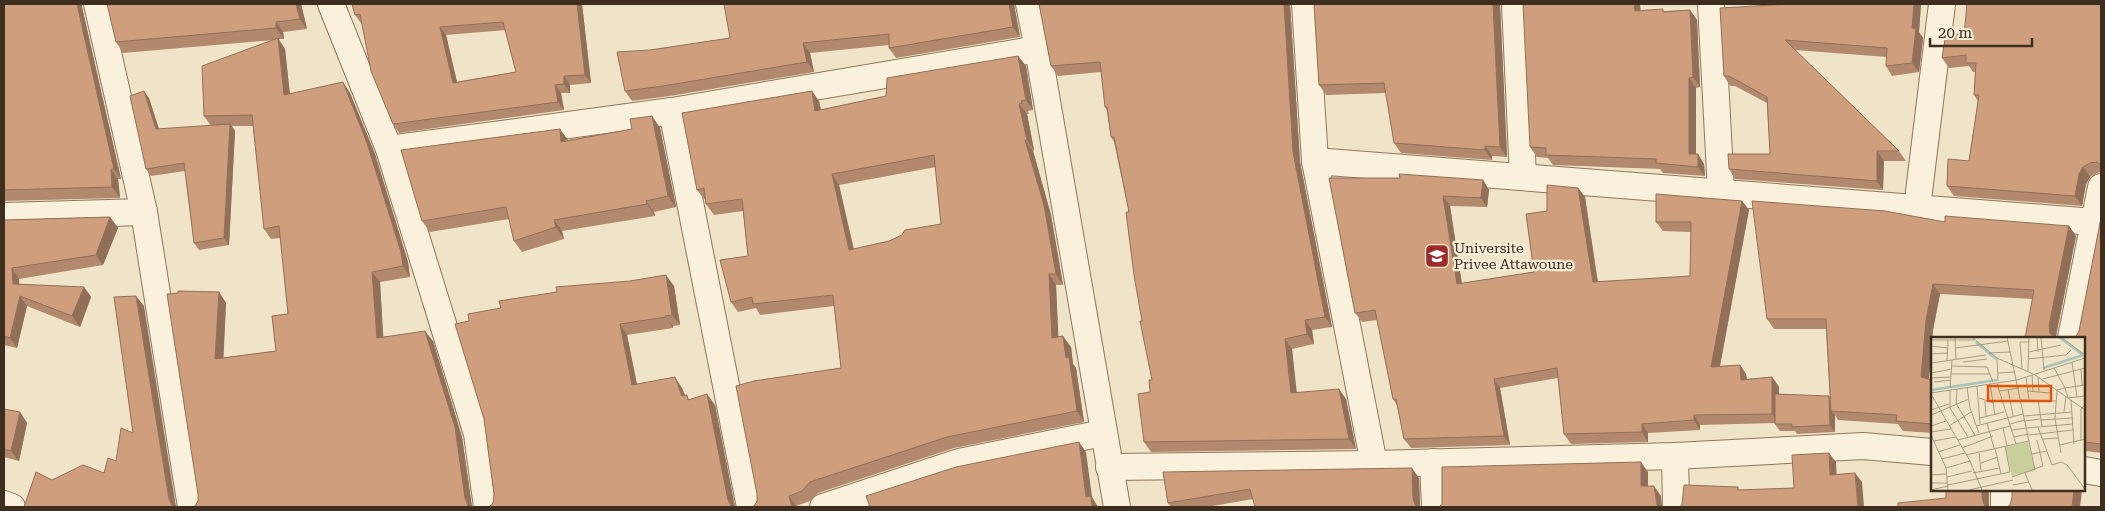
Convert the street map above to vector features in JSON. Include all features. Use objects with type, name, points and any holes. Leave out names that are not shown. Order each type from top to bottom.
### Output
[{"type":"street","points":[[97,4],[144,212],[191,507]]},
{"type":"street","points":[[331,4],[389,149],[477,434],[486,507]]},
{"type":"street","points":[[1028,4],[1038,49],[1117,507]]},
{"type":"street","points":[[1305,4],[1315,160],[1374,464]]},
{"type":"street","points":[[1515,4],[1523,177]]},
{"type":"street","points":[[1711,4],[1720,192]]},
{"type":"street","points":[[1917,208],[1942,4]]},
{"type":"street","points":[[389,149],[672,111],[1038,49]]},
{"type":"street","points":[[672,111],[750,507]]},
{"type":"street","points":[[1315,160],[2094,222]]},
{"type":"street","points":[[2071,337],[2101,187]]},
{"type":"street","points":[[4,216],[144,212]]},
{"type":"street","points":[[823,507],[959,462],[1103,432]]},
{"type":"street","points":[[1109,467],[1374,464],[1675,456],[1863,446],[1931,452]]},
{"type":"street","points":[[1675,456],[1676,507]]},
{"type":"street","points":[[1433,462],[1435,507]]},
{"type":"street","points":[[2085,470],[2101,473]]},
{"type":"street","points":[[2004,491],[2004,507]]},
{"type":"street","points":[[4,504],[12,507]]},
{"type":"building","points":[[4,4],[77,4],[114,169],[111,169],[112,187],[4,190]]},
{"type":"building","points":[[107,4],[296,4],[300,19],[276,22],[276,28],[116,42]]},
{"type":"building","points":[[352,4],[577,4],[585,75],[564,76],[564,84],[555,85],[558,102],[393,124],[371,71],[360,14],[355,15]],"holes":[[[503,22],[516,72],[453,83],[440,27]]]},
{"type":"building","points":[[724,4],[1009,4],[1013,27],[889,48],[889,34],[803,43],[807,62],[625,91],[617,52],[650,50],[730,38]]},
{"type":"building","points":[[1039,4],[1284,4],[1293,152],[1325,317],[1305,320],[1307,334],[1285,339],[1291,393],[1339,389],[1349,439],[1144,442],[1138,394],[1150,392],[1149,380],[1152,380],[1140,321],[1142,321],[1126,212],[1129,212],[1114,137],[1111,137],[1107,107],[1105,107],[1100,62],[1051,66]]},
{"type":"building","points":[[1314,4],[1493,4],[1500,147],[1485,146],[1485,150],[1394,143],[1384,83],[1319,85]]},
{"type":"building","points":[[1523,4],[1634,4],[1635,11],[1663,9],[1663,12],[1690,10],[1693,77],[1689,78],[1689,154],[1698,154],[1698,167],[1656,163],[1656,159],[1546,155],[1546,148],[1530,147]]},
{"type":"building","points":[[1790,4],[1914,4],[1912,28],[1916,29],[1912,63],[1886,66],[1887,48],[1785,40],[1899,151],[1877,151],[1877,181],[1729,169],[1728,154],[1770,154],[1767,97],[1729,76],[1724,76],[1720,8]]},
{"type":"building","points":[[1967,4],[2101,4],[2101,165],[2097,162],[2083,167],[2079,174],[2075,196],[1947,186],[1948,159],[1969,161],[1979,95],[1974,95],[1976,63],[1966,63],[1966,55],[1942,58],[1946,33],[1964,35]]},
{"type":"building","points":[[278,38],[284,95],[343,82],[367,143],[401,252],[403,266],[372,272],[377,338],[425,331],[455,427],[465,498],[470,507],[194,507],[198,501],[198,494],[167,294],[178,293],[178,291],[219,292],[215,359],[276,351],[272,316],[288,314],[279,226],[264,229],[252,115],[204,116],[202,66]]},
{"type":"building","points":[[1018,56],[1026,100],[1021,101],[1022,103],[1019,104],[1027,140],[1025,140],[1044,205],[1056,274],[1049,274],[1052,338],[1063,336],[1066,358],[1069,357],[1077,411],[947,437],[810,482],[802,491],[789,496],[792,507],[753,507],[757,502],[757,494],[736,386],[754,381],[841,368],[833,295],[753,304],[752,297],[731,302],[720,260],[748,256],[742,199],[706,204],[704,188],[697,190],[682,113],[812,91],[815,111],[886,96],[887,78]],"holes":[[[934,155],[941,224],[905,230],[902,235],[889,241],[849,250],[832,174]]]},
{"type":"building","points":[[144,91],[156,129],[230,124],[224,238],[194,243],[184,163],[146,169],[130,96]]},
{"type":"building","points":[[652,116],[668,196],[646,201],[647,204],[554,220],[556,227],[514,241],[506,207],[422,221],[401,150],[560,129],[561,142],[632,129],[630,119]]},
{"type":"building","points":[[1399,174],[1483,180],[1481,198],[1443,196],[1457,284],[1534,272],[1526,214],[1547,211],[1547,185],[1578,188],[1593,282],[1690,276],[1691,222],[1656,222],[1656,194],[1742,201],[1711,367],[1740,365],[1741,380],[1772,377],[1772,414],[1694,415],[1694,420],[1642,424],[1642,432],[1564,434],[1557,368],[1494,379],[1504,436],[1404,439],[1396,399],[1393,399],[1375,310],[1355,313],[1329,178],[1400,178]]},
{"type":"building","points":[[1752,201],[1885,211],[1945,222],[1945,216],[2069,226],[2049,326],[2050,333],[2053,337],[2025,337],[2034,290],[1933,284],[1926,320],[1921,377],[1931,380],[1931,424],[1896,421],[1897,415],[1831,411],[1826,319],[1767,319]]},
{"type":"building","points":[[110,217],[96,255],[12,268],[13,284],[84,287],[72,316],[20,296],[10,338],[4,336],[4,220]]},
{"type":"building","points":[[2101,218],[2101,444],[2085,442],[2085,337],[2076,337],[2079,331]]},
{"type":"building","points":[[666,275],[672,315],[620,324],[632,385],[675,377],[682,396],[687,395],[688,400],[707,394],[728,500],[733,507],[489,507],[493,503],[494,494],[484,419],[455,324],[469,321],[468,314],[501,308],[499,301],[557,292],[556,287],[630,281]]},
{"type":"building","points":[[136,296],[169,499],[174,507],[24,507],[36,472],[52,480],[83,465],[104,473],[108,458],[116,461],[121,428],[133,433],[114,297]]},
{"type":"building","points":[[1775,394],[1829,396],[1830,425],[1792,427],[1792,424],[1775,424]]},
{"type":"building","points":[[4,409],[20,412],[11,451],[4,449]]},
{"type":"building","points":[[1079,442],[1086,497],[1091,496],[1092,507],[870,507],[866,496],[956,467]]},
{"type":"building","points":[[1829,453],[1830,475],[1855,473],[1858,507],[1680,507],[1684,485],[1738,487],[1738,490],[1794,488],[1792,455]]},
{"type":"building","points":[[1641,462],[1641,486],[1654,486],[1659,507],[1439,507],[1442,504],[1442,467]]},
{"type":"building","points":[[1412,468],[1413,498],[1415,505],[1418,507],[1255,507],[1250,489],[1168,503],[1163,472]]},
{"type":"building","points":[[1946,491],[1982,491],[1984,505],[1987,507],[1898,507],[1898,503],[1946,498]]},
{"type":"building","points":[[2012,491],[2074,491],[2072,507],[2007,507],[2010,505]]},
{"type":"place","name":"Universite Privee Attawoune","points":[[1437,256]]}]
